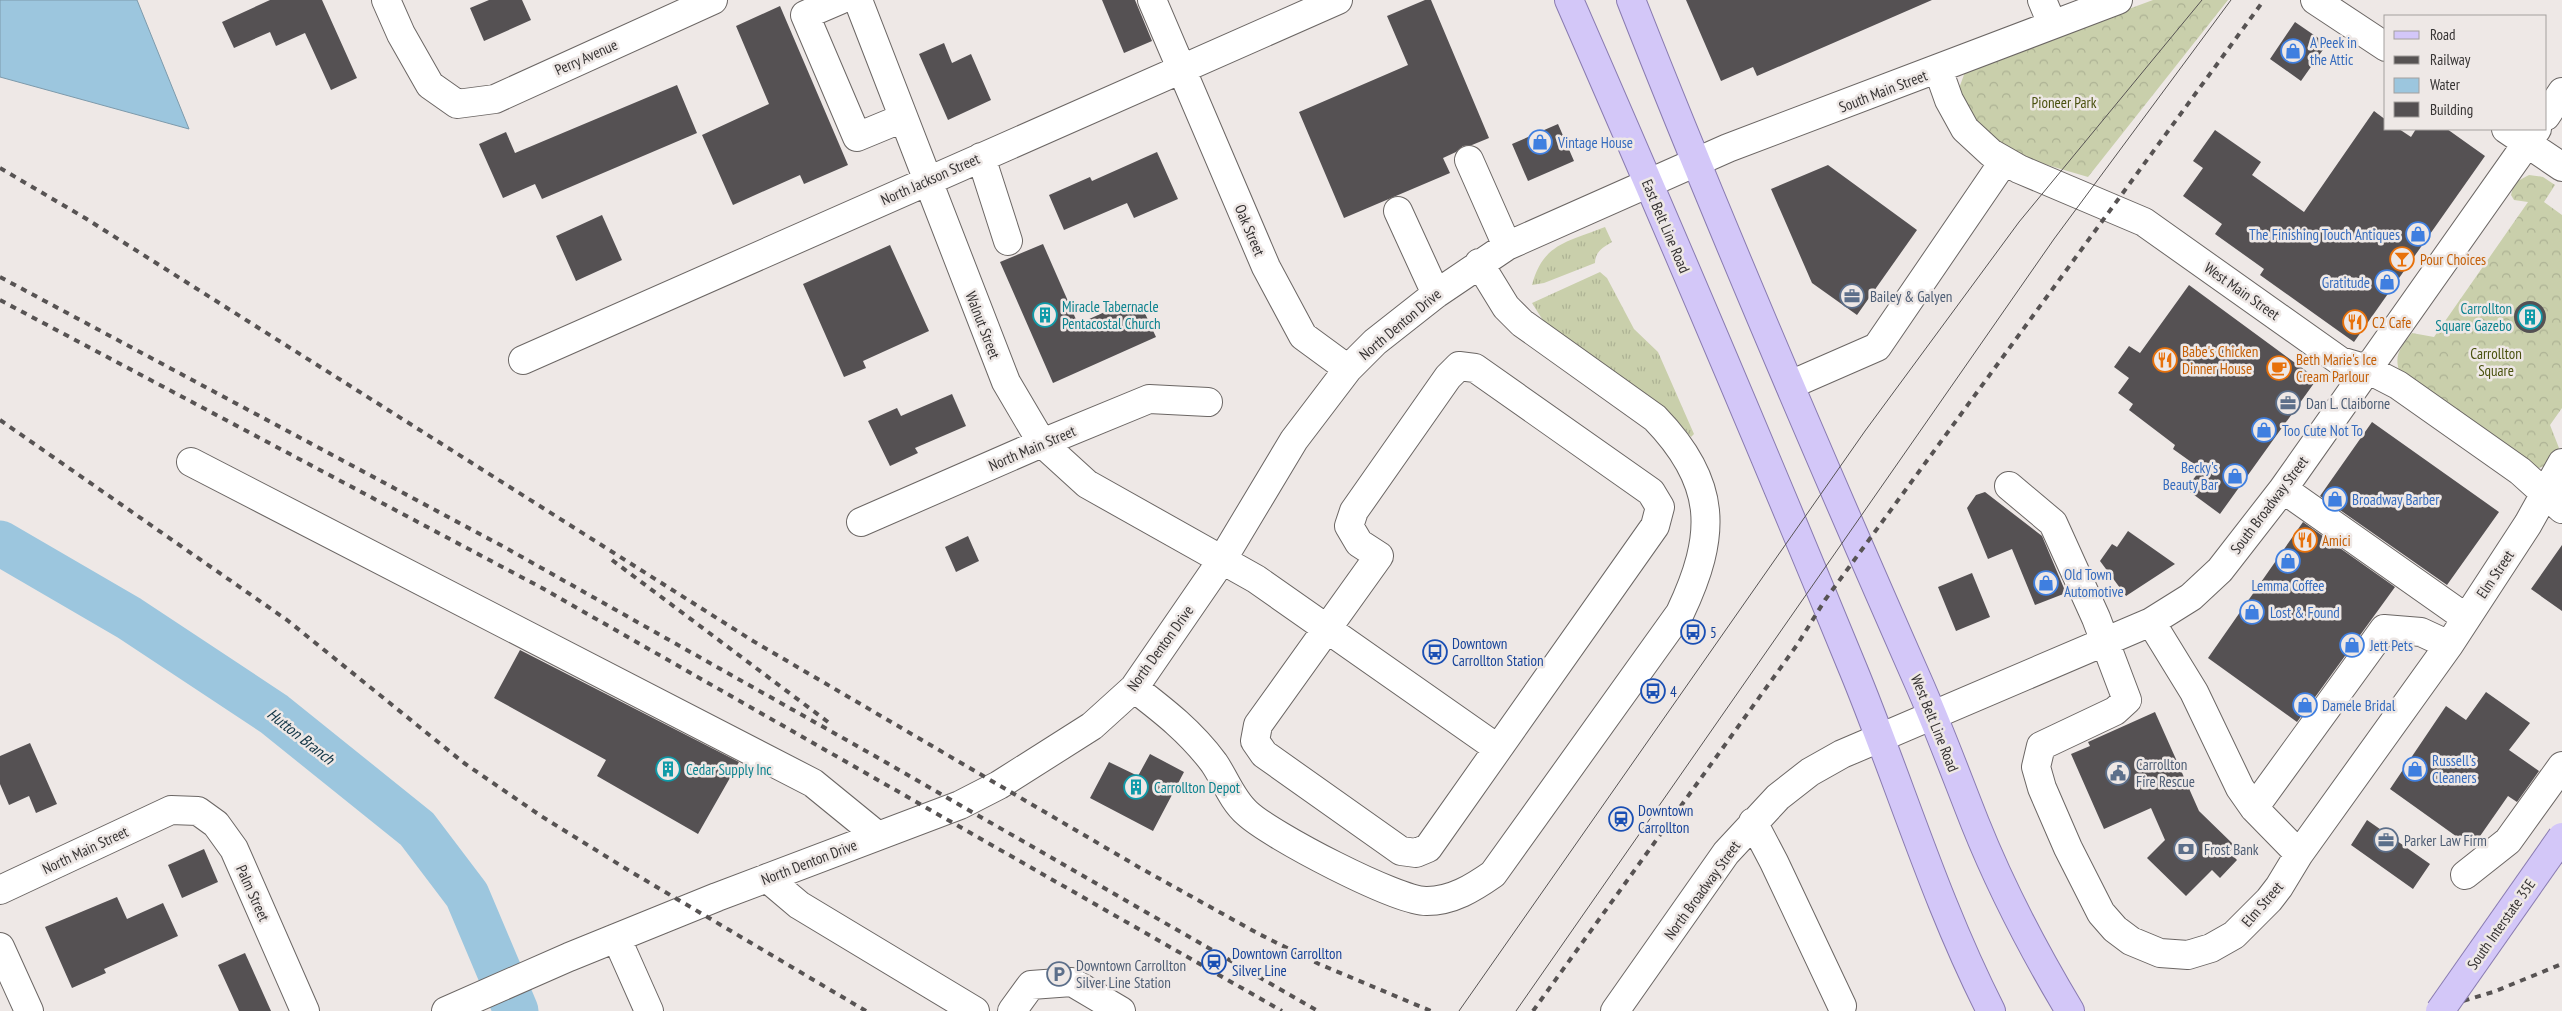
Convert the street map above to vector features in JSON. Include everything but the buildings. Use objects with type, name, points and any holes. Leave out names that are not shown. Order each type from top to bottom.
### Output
[{"type":"main road","name":"East Belt Line Road","points":[[1568,0],[1648,182],[1880,738]]},
{"type":"main road","points":[[1631,0],[1695,162],[1790,385]]},
{"type":"main road","name":"West Belt Line Road","points":[[1790,385],[1808,431],[1934,716],[1976,825],[2026,934],[2070,1011]]},
{"type":"main road","points":[[1880,738],[1944,908],[1991,1011]]},
{"type":"main road","name":"South Interstate 35E","points":[[2440,1011],[2562,837]]},
{"type":"street","name":"Perry Avenue","points":[[386,0],[401,34],[430,85],[457,104],[495,98],[676,8],[712,0]]},
{"type":"street","points":[[840,0],[806,15],[857,137],[903,118]]},
{"type":"street","name":"Walnut Street","points":[[858,0],[1006,382],[1042,442],[1087,484],[1256,579],[1497,748]]},
{"type":"street","name":"Oak Street","points":[[1152,0],[1266,266],[1303,336],[1348,369]]},
{"type":"street","name":"South Main Street","points":[[1648,182],[1695,162],[1938,69],[2047,12],[2118,0]]},
{"type":"street","points":[[2315,0],[2384,46]]},
{"type":"street","name":"North Jackson Street","points":[[522,360],[1334,1]]},
{"type":"street","name":"West Main Street","points":[[1938,69],[1949,100],[1964,129],[1991,153],[2004,161],[2144,222],[2340,361],[2367,369],[2398,385],[2520,471],[2553,502]]},
{"type":"street","points":[[2547,114],[2562,92]]},
{"type":"street","points":[[2523,134],[2562,166]]},
{"type":"street","name":"South Broadway Street","points":[[1880,738],[2152,622],[2191,597],[2220,570],[2283,489],[2367,369],[2391,339],[2523,134]]},
{"type":"street","points":[[981,157],[1008,241]]},
{"type":"street","points":[[1470,160],[1506,246]]},
{"type":"street","points":[[1790,385],[1878,346],[2004,161]]},
{"type":"street","name":"North Denton Drive","points":[[446,1011],[617,938],[767,878],[960,805],[999,785],[1092,726],[1134,688],[1222,560],[1294,440],[1348,369],[1375,342],[1436,294],[1506,246],[1648,182]]},
{"type":"street","points":[[1398,211],[1436,294]]},
{"type":"street","points":[[1134,688],[1193,736],[1247,813],[1284,837],[1378,887],[1408,899],[1427,901],[1454,897],[1476,887],[1493,874],[1680,613],[1696,579],[1704,551],[1707,528],[1703,496],[1690,464],[1673,436],[1655,418],[1522,323],[1506,307],[1479,263]]},
{"type":"street","points":[[1459,366],[1475,368],[1651,492],[1660,507],[1655,526],[1428,848],[1416,853],[1401,851],[1264,754],[1256,741],[1258,725],[1326,629],[1379,556],[1359,543],[1350,526],[1354,511],[1448,377],[1459,366]]},
{"type":"street","name":"North Main Street","points":[[861,522],[1042,442],[1149,398],[1208,402]]},
{"type":"street","points":[[191,462],[813,783],[878,836]]},
{"type":"street","name":"Elm Street","points":[[2106,642],[2127,700],[2115,711],[2042,746],[2036,767],[2042,788],[2068,848],[2101,913],[2115,929],[2131,941],[2160,953],[2188,955],[2211,948],[2234,935],[2269,900],[2299,854],[2449,645],[2466,618],[2553,502],[2562,463]]},
{"type":"street","points":[[2009,486],[2053,523],[2106,642]]},
{"type":"street","points":[[2283,489],[2466,618]]},
{"type":"street","points":[[2152,622],[2194,692],[2240,788],[2254,808],[2299,854]]},
{"type":"street","points":[[2254,808],[2384,629],[2421,632],[2449,645]]},
{"type":"street","name":"North Broadway Street","points":[[1615,1011],[1726,853],[1753,822],[1778,797],[1810,772],[1842,754],[1880,738]]},
{"type":"street","points":[[2465,875],[2508,841],[2562,766]]},
{"type":"street","name":"North Main Street","points":[[0,890],[171,810]]},
{"type":"street","name":"Palm Street","points":[[171,810],[198,811],[216,824],[234,850],[306,1011]]},
{"type":"street","points":[[1753,822],[1842,1006]]},
{"type":"street","points":[[767,878],[799,905],[974,1011]]},
{"type":"street","points":[[617,938],[649,1011]]},
{"type":"street","points":[[0,946],[29,1011]]},
{"type":"street","points":[[1012,1011],[1031,985],[1072,982],[1121,1011]]},
{"type":"green space","name":"Pioneer Park","points":[[2153,0],[2228,0],[2088,177],[2024,158],[1985,134],[1957,94],[1966,69]]},
{"type":"green space","name":"Carrollton Square","points":[[2529,175],[2543,177],[2555,185],[2544,202],[2562,215],[2562,408],[2550,425],[2559,448],[2545,466],[2535,469],[2400,373],[2397,361],[2399,352],[2412,333],[2434,337],[2528,202],[2514,200],[2511,195],[2514,183]]},
{"type":"green space","points":[[1605,227],[1612,242],[1598,253],[1595,263],[1544,283],[1532,285],[1543,260],[1550,252],[1569,241]]},
{"type":"green space","points":[[1600,272],[1607,278],[1634,329],[1658,352],[1694,434],[1691,437],[1674,417],[1544,322],[1532,303]]},
{"type":"water","points":[[0,0],[137,0],[189,129],[0,77]]},
{"type":"waterway","name":"Hutton Branch","points":[[0,543],[129,618],[274,714],[417,829],[467,895],[516,1011]]},
{"type":"tram line","points":[[1459,1011],[1865,431],[2019,222],[2202,0]]},
{"type":"tram line","points":[[1516,1011],[2054,239],[2231,0]]},
{"type":"railway","points":[[1533,1011],[1797,645],[1825,600],[2264,0]]},
{"type":"railway","points":[[0,168],[85,218],[753,641],[1142,869],[1259,934],[1319,964],[1431,1011]]},
{"type":"railway","points":[[0,277],[506,548],[873,755],[1318,1011]]},
{"type":"railway","points":[[0,300],[542,588],[1282,1011]]},
{"type":"railway","points":[[0,420],[287,620],[464,763],[541,816],[628,870],[866,1011]]},
{"type":"railway","points":[[612,560],[828,722]]},
{"type":"railway","points":[[2429,1011],[2493,992],[2562,964]]},
{"type":"place","name":"A Peek in the Attic","points":[[2293,51]]},
{"type":"place","name":"Vintage House","points":[[1540,142]]},
{"type":"place","name":"The Finishing Touch Antiques","points":[[2418,234]]},
{"type":"place","name":"Pour Choices","points":[[2402,259]]},
{"type":"place","name":"Gratitude","points":[[2387,282]]},
{"type":"place","name":"Bailey & Galyen","points":[[1852,296]]},
{"type":"place","name":"Miracle Tabernacle Pentacostal Church","points":[[1045,315]]},
{"type":"place","name":"Carrollton Square Gazebo","points":[[2530,317]]},
{"type":"place","name":"C2 Cafe","points":[[2355,322]]},
{"type":"place","name":"Babe's Chicken Dinner House","points":[[2165,360]]},
{"type":"place","name":"Beth Marie's Ice Cream Parlour","points":[[2279,368]]},
{"type":"place","name":"Dan L. Claiborne","points":[[2288,403]]},
{"type":"place","name":"Too Cute Not To","points":[[2264,430]]},
{"type":"place","name":"Becky's Beauty Bar","points":[[2235,476]]},
{"type":"place","name":"Broadway Barber","points":[[2335,499]]},
{"type":"place","name":"Amici","points":[[2305,540]]},
{"type":"place","name":"Lemma Coffee","points":[[2288,561]]},
{"type":"place","name":"Old Town Automotive","points":[[2046,583]]},
{"type":"place","name":"Lost & Found","points":[[2252,612]]},
{"type":"place","name":"5","points":[[1693,632]]},
{"type":"place","name":"Jett Pets","points":[[2352,645]]},
{"type":"place","name":"Downtown Carrollton Station","points":[[1435,652]]},
{"type":"place","name":"4","points":[[1653,691]]},
{"type":"place","name":"Damele Bridal","points":[[2305,705]]},
{"type":"place","name":"Cedar Supply Inc","points":[[668,769]]},
{"type":"place","name":"Russell's Cleaners","points":[[2415,769]]},
{"type":"place","name":"Carrollton Fire Rescue","points":[[2118,773]]},
{"type":"place","name":"Carrollton Depot","points":[[1136,787]]},
{"type":"place","name":"Downtown Carrollton","points":[[1621,819]]},
{"type":"place","name":"Parker Law Firm","points":[[2386,840]]},
{"type":"place","name":"Frost Bank","points":[[2186,849]]},
{"type":"place","name":"Downtown Carrollton Silver Line","points":[[1214,962]]},
{"type":"place","name":"Downtown Carrollton Silver Line Station","points":[[1059,974]]}]
